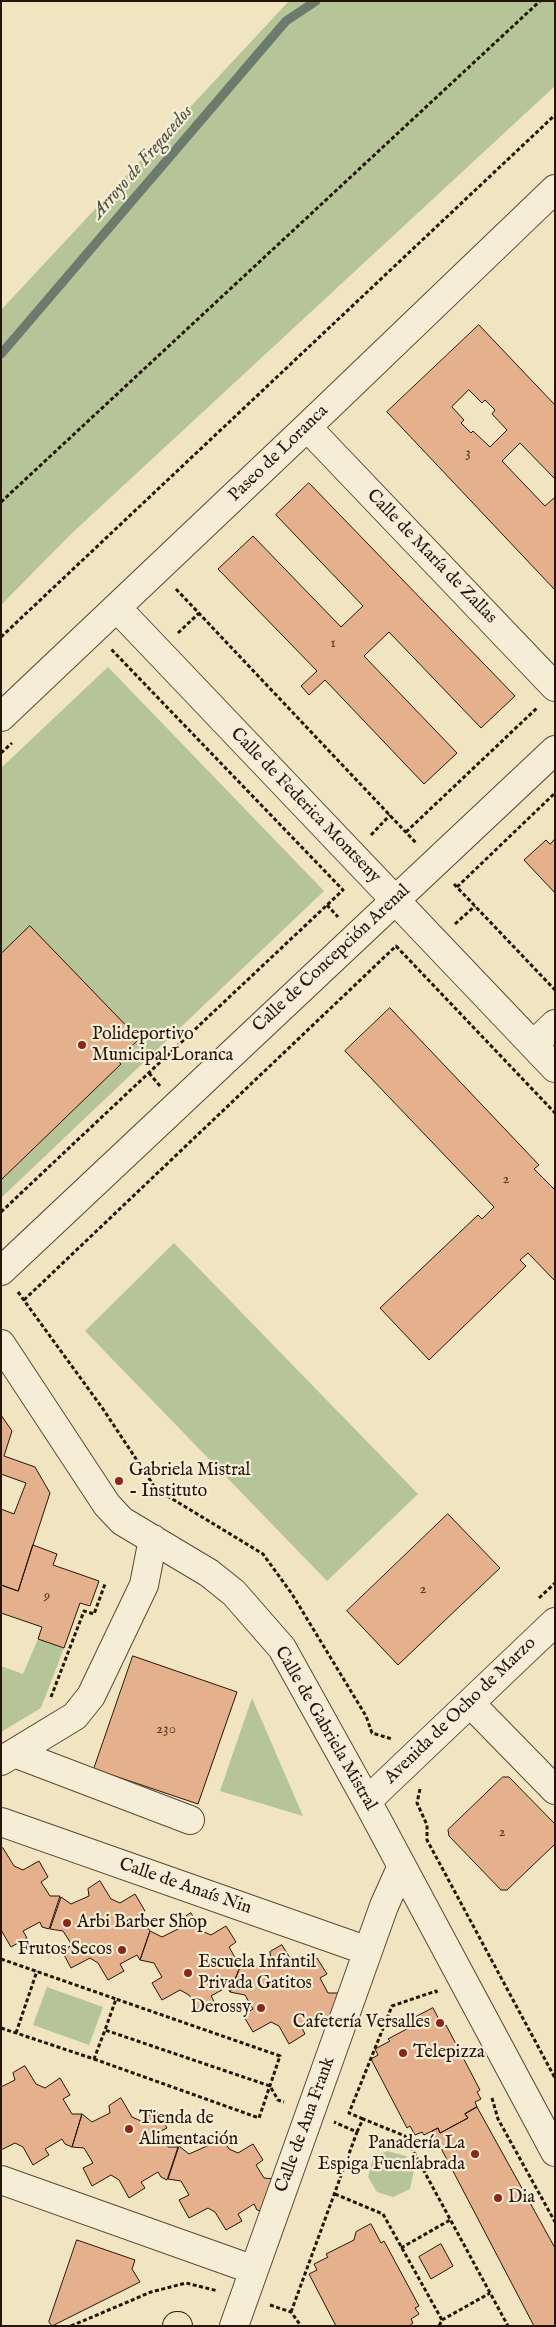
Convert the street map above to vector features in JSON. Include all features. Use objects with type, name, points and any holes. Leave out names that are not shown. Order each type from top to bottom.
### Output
[{"type":"street","name":"Paseo de Loranca","points":[[1,717],[555,189]]},
{"type":"street","name":"Calle de María de Zallas","points":[[307,427],[548,696]]},
{"type":"street","name":"Calle de Federica Montseny","points":[[117,608],[555,1068]]},
{"type":"street","name":"Calle de Concepción Arenal","points":[[1,1271],[555,750]]},
{"type":"street","points":[[533,1045],[555,1024]]},
{"type":"street","name":"Calle de Gabriela Mistral","points":[[1,1344],[107,1505],[122,1521],[209,1573],[234,1593],[282,1648],[367,1800],[401,1868],[555,2152]]},
{"type":"street","points":[[8,1757],[75,1716],[91,1696],[144,1586],[153,1539]]},
{"type":"street","name":"Avenida de Ocho de Marzo","points":[[367,1800],[555,1622]]},
{"type":"street","points":[[470,1703],[555,1790]]},
{"type":"street","points":[[8,1757],[190,1820]]},
{"type":"street","name":"Calle de Anaís Nin","points":[[1,1822],[368,1951]]},
{"type":"street","name":"Calle de Ana Frank","points":[[234,2326],[384,1906],[401,1868]]},
{"type":"street","points":[[1,2180],[254,2270]]},
{"type":"path","points":[[1,502],[540,1]]},
{"type":"path","points":[[1,637],[555,115]]},
{"type":"path","points":[[171,583],[555,990]]},
{"type":"path","points":[[1,1212],[343,890],[111,649],[104,656]]},
{"type":"path","points":[[406,832],[548,696]]},
{"type":"path","points":[[1,753],[15,740]]},
{"type":"path","points":[[457,887],[555,793]]},
{"type":"path","points":[[24,1300],[396,946],[555,1113]]},
{"type":"path","points":[[49,1701],[84,1610],[94,1614],[105,1584]]},
{"type":"path","points":[[1,1959],[280,2056],[259,2118],[1,2028]]},
{"type":"path","points":[[16,2033],[37,1971]]},
{"type":"path","points":[[440,1999],[436,1991],[392,2006],[349,2114],[404,2136],[508,2326]]},
{"type":"path","points":[[94,2059],[116,1999]]},
{"type":"path","points":[[105,2030],[270,2086],[278,2100],[358,2132]]},
{"type":"path","points":[[489,2092],[498,2119],[555,2222]]},
{"type":"path","points":[[301,2326],[291,2312],[363,2120]]},
{"type":"path","points":[[334,2194],[382,2214],[442,2320]]},
{"type":"path","points":[[401,2248],[450,2220]]},
{"type":"path","points":[[71,2326],[151,2292],[186,2283],[226,2292]]},
{"type":"path","points":[[439,2326],[442,2320],[490,2293]]},
{"type":"green space","points":[[289,1],[555,1],[555,86],[70,535],[1,605],[1,310]]},
{"type":"green space","name":"Polideportivo Municipal Loranca","points":[[108,667],[324,891],[1,1198],[1,768]]},
{"type":"green space","points":[[174,1243],[418,1494],[327,1581],[85,1331]]},
{"type":"green space","points":[[38,1639],[64,1648],[41,1708],[1,1732],[1,1666],[23,1674]]},
{"type":"green space","points":[[252,1698],[303,1816],[220,1791]]},
{"type":"green space","points":[[47,1987],[103,2007],[89,2045],[33,2025]]},
{"type":"green space","points":[[387,2151],[406,2156],[414,2170],[410,2189],[393,2197],[377,2192],[368,2177],[373,2158]]},
{"type":"building","points":[[479,325],[555,405],[555,479],[520,443],[502,461],[545,506],[555,497],[555,590],[387,412]],"holes":[[[469,390],[482,403],[485,400],[495,410],[492,414],[507,430],[490,447],[461,423],[464,420],[452,407]]]},
{"type":"building","points":[[309,483],[515,696],[481,728],[389,632],[364,656],[457,753],[424,784],[325,680],[309,695],[301,686],[317,671],[218,569],[253,536],[341,627],[363,606],[276,515]]},
{"type":"building","points":[[555,839],[555,893],[524,860],[546,840],[550,844]]},
{"type":"building","points":[[30,926],[139,1039],[117,1060],[121,1064],[1,1180],[1,954]]},
{"type":"building","points":[[390,1008],[539,1165],[534,1169],[555,1190],[555,1281],[528,1253],[520,1260],[526,1266],[429,1360],[380,1308],[478,1215],[482,1219],[494,1207],[345,1051]]},
{"type":"building","points":[[1,1415],[12,1431],[4,1456],[35,1467],[50,1493],[18,1591],[1,1585],[1,1509],[14,1514],[26,1483],[1,1474]]},
{"type":"building","points":[[448,1514],[500,1568],[398,1665],[347,1611]]},
{"type":"building","points":[[33,1545],[57,1554],[53,1565],[99,1581],[90,1606],[80,1603],[64,1648],[38,1639],[42,1627],[1,1613],[1,1585],[18,1591]]},
{"type":"building","points":[[133,1656],[237,1692],[198,1804],[94,1769]]},
{"type":"building","points":[[503,1777],[509,1777],[555,1824],[555,1844],[507,1890],[501,1890],[449,1836],[448,1830]]},
{"type":"building","points":[[3,1848],[14,1866],[23,1870],[39,1861],[48,1877],[41,1882],[50,1896],[60,1896],[49,1929],[42,1927],[40,1922],[23,1931],[27,1938],[11,1947],[1,1930],[1,1849]]},
{"type":"building","points":[[100,1881],[111,1899],[120,1903],[135,1894],[145,1911],[138,1915],[150,1931],[140,1960],[137,1955],[120,1964],[124,1971],[108,1980],[98,1963],[90,1958],[71,1968],[62,1951],[72,1945],[63,1931],[50,1929],[61,1897],[71,1904],[89,1896],[88,1889]]},
{"type":"building","points":[[191,1913],[202,1931],[211,1935],[226,1926],[236,1942],[229,1947],[237,1961],[242,1962],[230,1992],[227,1987],[211,1996],[215,2003],[199,2012],[189,1995],[180,1990],[162,2000],[152,1983],[162,1977],[154,1963],[140,1960],[150,1931],[162,1937],[180,1928],[179,1921]]},
{"type":"building","points":[[282,1945],[293,1963],[302,1967],[317,1958],[327,1974],[320,1978],[328,1993],[339,1993],[328,2026],[321,2023],[318,2018],[302,2028],[305,2034],[289,2044],[279,2026],[271,2022],[253,2032],[243,2015],[253,2009],[245,1995],[230,1992],[242,1962],[253,1968],[271,1960],[270,1952]]},
{"type":"building","points":[[433,2008],[443,2027],[446,2025],[480,2090],[477,2092],[481,2099],[475,2102],[477,2107],[465,2114],[468,2118],[440,2133],[438,2128],[424,2135],[422,2132],[415,2135],[410,2126],[407,2128],[371,2059],[378,2055],[375,2049],[390,2041],[388,2039],[418,2023],[416,2017]]},
{"type":"building","points":[[25,2066],[36,2084],[45,2088],[60,2078],[70,2095],[63,2099],[72,2114],[82,2114],[72,2147],[65,2144],[62,2139],[45,2149],[49,2155],[33,2165],[23,2147],[15,2143],[1,2150],[1,2087],[15,2080],[13,2073]]},
{"type":"building","points":[[121,2098],[132,2117],[141,2121],[156,2111],[167,2128],[159,2132],[168,2147],[178,2147],[167,2180],[161,2177],[158,2172],[141,2182],[145,2188],[129,2198],[119,2180],[111,2175],[92,2186],[83,2168],[93,2163],[84,2148],[72,2147],[82,2114],[92,2122],[110,2113],[109,2106]]},
{"type":"building","points":[[477,2107],[555,2248],[555,2326],[534,2326],[432,2131],[438,2128],[440,2133],[468,2118],[465,2114]]},
{"type":"building","points":[[218,2131],[229,2149],[238,2153],[253,2144],[263,2160],[256,2165],[264,2178],[275,2179],[264,2212],[257,2210],[254,2204],[238,2214],[242,2221],[226,2230],[215,2212],[208,2208],[189,2218],[179,2200],[189,2195],[181,2181],[168,2179],[179,2146],[189,2154],[207,2146],[206,2138]]},
{"type":"building","points":[[371,2224],[381,2243],[384,2241],[419,2306],[415,2308],[419,2314],[411,2319],[413,2323],[409,2326],[336,2326],[309,2274],[317,2270],[314,2264],[328,2257],[326,2254],[354,2240],[356,2232]]},
{"type":"building","points":[[77,2240],[135,2260],[132,2269],[140,2282],[52,2326],[49,2322]]},
{"type":"building","points":[[441,2244],[453,2266],[431,2279],[419,2257]]},
{"type":"waterway","name":"Arroyo de Fregacedos","points":[[1,354],[286,21],[316,1]]},
{"type":"place","name":"Polideportivo Municipal Loranca","points":[[82,1045]]},
{"type":"place","name":"Gabriela Mistral - Instituto","points":[[119,1481]]},
{"type":"place","name":"Arbi Barber Shop","points":[[67,1923]]},
{"type":"place","name":"Frutos Secos","points":[[122,1950]]},
{"type":"place","name":"Escuela Infantil Privada Gatitos","points":[[188,1973]]},
{"type":"place","name":"Derossy","points":[[261,2008]]},
{"type":"place","name":"Cafetería Versalles","points":[[440,2023]]},
{"type":"place","name":"Telepizza","points":[[403,2053]]},
{"type":"place","name":"Tienda de Alimentación","points":[[129,2129]]},
{"type":"place","name":"Panadería La Espiga Fuenlabrada","points":[[475,2154]]},
{"type":"place","name":"Dia","points":[[498,2198]]}]
